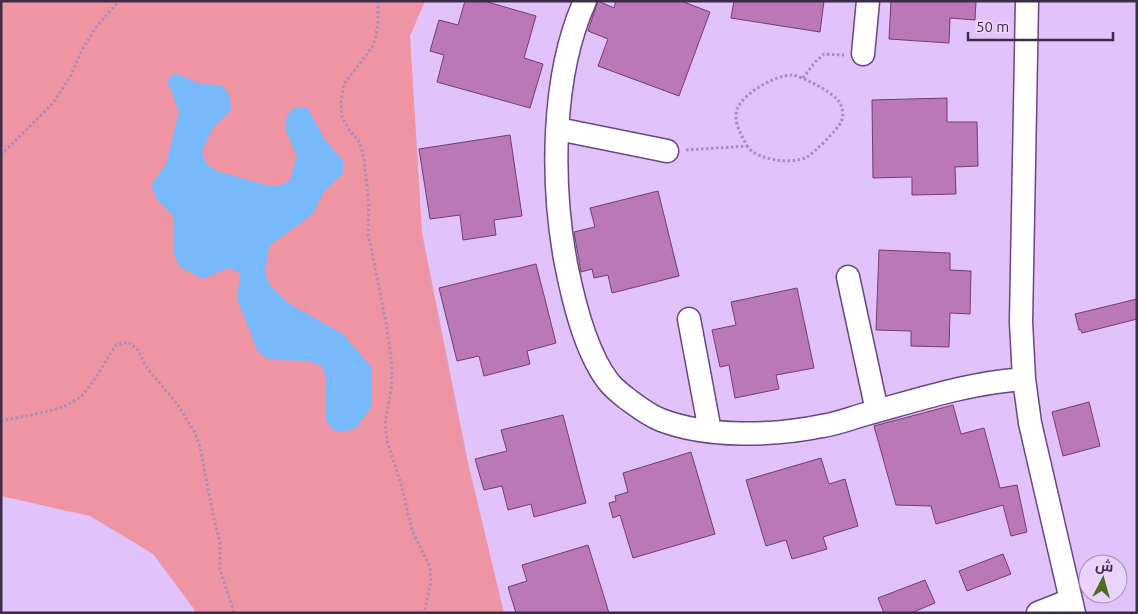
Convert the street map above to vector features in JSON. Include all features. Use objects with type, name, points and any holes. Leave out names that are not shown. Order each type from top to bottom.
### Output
[{"type":"street","points":[[585,1],[578,17],[561,88],[556,160],[564,251],[572,295],[595,359],[608,381],[638,407],[660,420],[684,427],[741,433],[786,431],[823,426],[942,394],[1006,380],[1024,379]]},
{"type":"street","points":[[863,54],[868,1]]},
{"type":"street","points":[[1027,1],[1021,322],[1024,379],[1030,423],[1073,607],[1038,613]]},
{"type":"street","points":[[558,129],[668,151]]},
{"type":"street","points":[[848,277],[877,411]]},
{"type":"street","points":[[689,319],[710,431]]},
{"type":"path","points":[[1,155],[53,103],[70,77],[82,50],[96,27],[119,1]]},
{"type":"path","points":[[378,1],[378,26],[373,46],[344,84],[341,100],[342,117],[360,143],[364,159],[369,205],[368,233],[386,322],[390,358],[392,384],[385,424],[387,440],[401,484],[412,530],[430,567],[431,582],[424,613]]},
{"type":"path","points":[[803,78],[815,62],[824,54],[863,54]]},
{"type":"path","points":[[794,75],[803,78],[838,100],[842,106],[843,114],[840,124],[806,157],[780,160],[764,158],[750,151],[747,146],[736,120],[736,111],[740,102],[760,87],[778,77],[794,75]]},
{"type":"path","points":[[668,151],[747,146]]},
{"type":"path","points":[[1,421],[59,407],[80,398],[116,344],[128,342],[133,345],[138,350],[146,368],[178,405],[195,433],[200,447],[212,514],[220,543],[220,569],[234,613]]},
{"type":"shaded area","points":[[1,1],[425,1],[410,36],[422,233],[468,463],[504,613],[195,613],[194,609],[153,554],[90,516],[1,496]]},
{"type":"water","points":[[175,73],[198,83],[223,86],[230,97],[231,110],[212,129],[202,151],[206,164],[217,171],[266,185],[280,186],[290,180],[297,156],[286,131],[286,118],[294,107],[307,107],[325,140],[343,160],[343,173],[324,192],[312,215],[269,246],[265,272],[269,284],[288,303],[343,334],[372,368],[372,406],[357,427],[345,432],[332,430],[325,418],[326,379],[322,366],[309,361],[269,360],[258,352],[237,299],[240,273],[228,268],[203,279],[180,267],[174,255],[174,217],[156,198],[151,185],[166,164],[179,112],[167,80]]},
{"type":"building","points":[[465,1],[484,1],[536,16],[524,58],[543,64],[530,108],[437,82],[444,55],[430,51],[439,20],[458,25]]},
{"type":"building","points":[[598,1],[614,8],[616,1],[681,1],[710,12],[679,96],[598,66],[608,39],[588,31]]},
{"type":"building","points":[[734,1],[824,1],[820,32],[731,18]]},
{"type":"building","points":[[891,1],[976,1],[975,20],[950,18],[949,43],[889,39]]},
{"type":"building","points":[[947,98],[947,122],[977,122],[978,166],[955,167],[956,194],[912,195],[912,177],[873,178],[872,100]]},
{"type":"building","points":[[510,135],[522,216],[494,220],[496,235],[463,240],[460,215],[430,219],[419,149]]},
{"type":"building","points":[[658,191],[679,276],[612,293],[608,275],[594,278],[592,269],[581,272],[574,232],[595,227],[590,208]]},
{"type":"building","points":[[879,250],[950,253],[950,270],[971,271],[970,314],[950,313],[949,347],[911,346],[911,331],[876,330]]},
{"type":"building","points":[[536,264],[556,343],[527,351],[530,364],[484,376],[479,356],[457,361],[439,288]]},
{"type":"building","points":[[797,288],[814,368],[776,375],[779,389],[735,398],[729,365],[720,367],[712,330],[736,325],[731,302]]},
{"type":"building","points":[[1137,299],[1137,319],[1082,333],[1079,330],[1075,314]]},
{"type":"building","points":[[1089,402],[1100,446],[1063,456],[1052,412]]},
{"type":"building","points":[[953,405],[961,434],[984,428],[1000,488],[1017,485],[1027,532],[1011,536],[1003,505],[936,524],[931,506],[896,505],[874,426]]},
{"type":"building","points":[[563,415],[586,503],[534,517],[531,504],[508,510],[502,486],[484,490],[475,459],[507,451],[501,430]]},
{"type":"building","points":[[691,452],[715,534],[633,558],[620,515],[613,518],[609,503],[616,501],[615,496],[628,492],[623,473]]},
{"type":"building","points":[[821,458],[829,484],[845,479],[858,526],[823,537],[827,549],[792,559],[786,540],[766,546],[746,480]]},
{"type":"building","points":[[588,545],[609,613],[516,613],[508,587],[527,581],[522,565]]},
{"type":"building","points":[[1003,554],[1011,574],[967,591],[959,571]]},
{"type":"building","points":[[925,580],[935,603],[911,613],[884,613],[878,598]]}]
